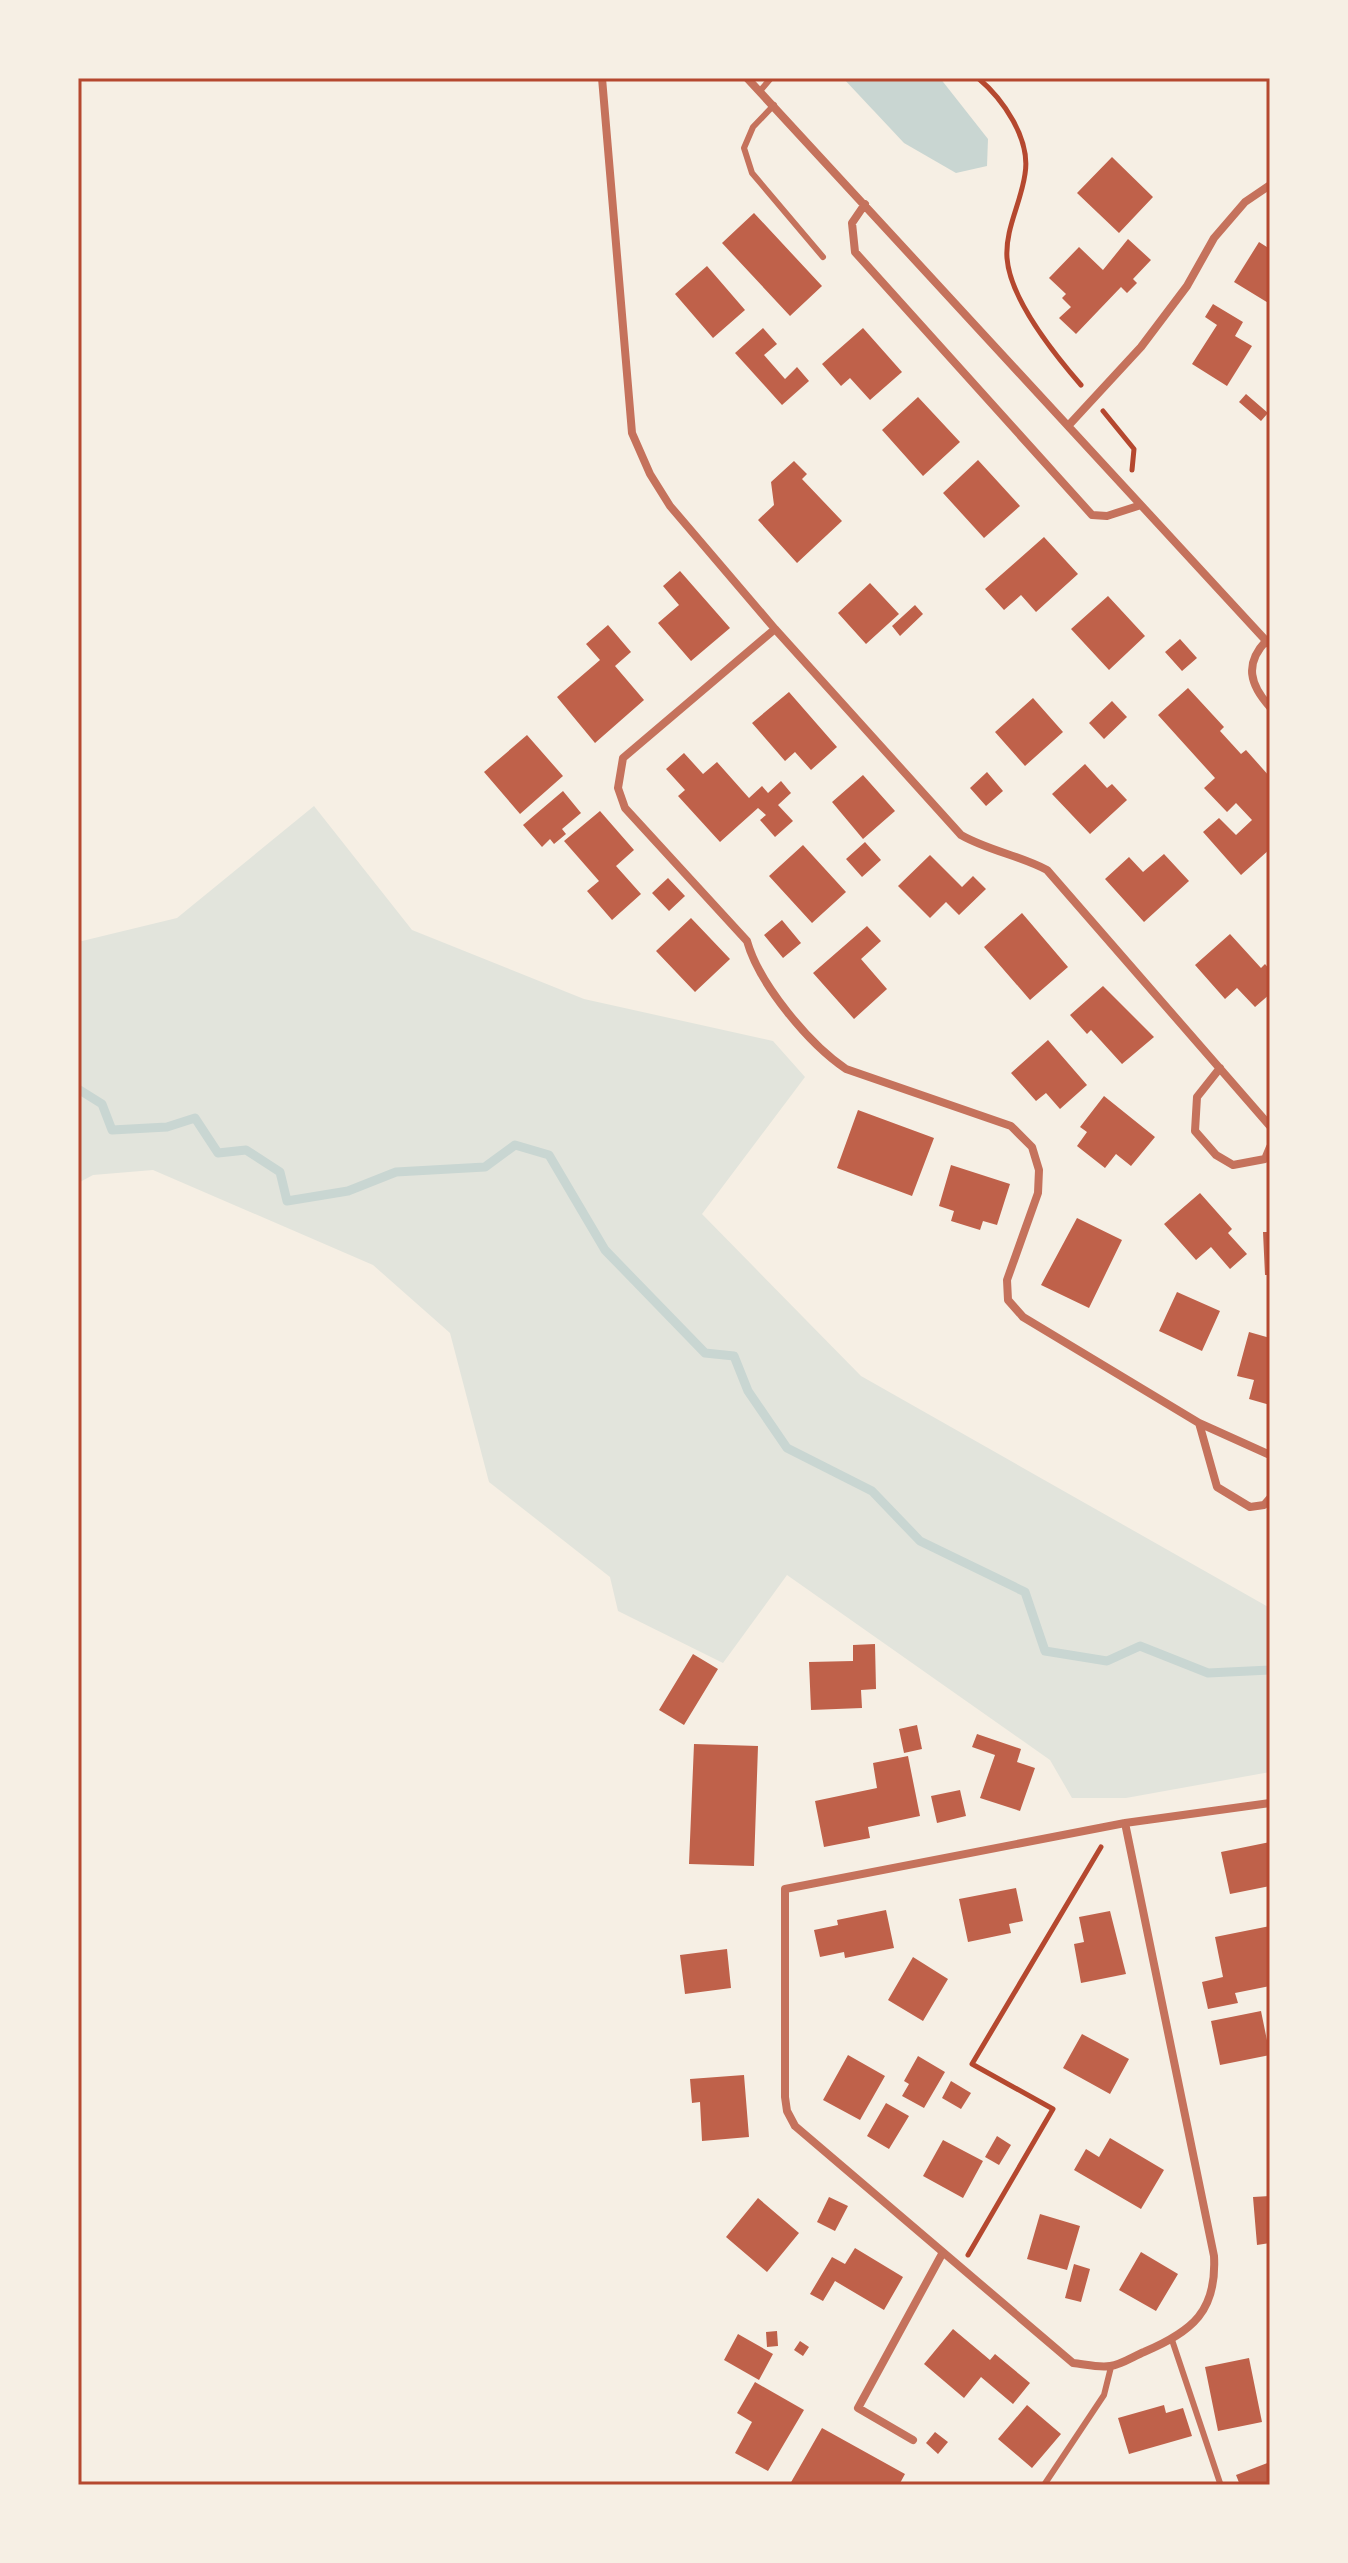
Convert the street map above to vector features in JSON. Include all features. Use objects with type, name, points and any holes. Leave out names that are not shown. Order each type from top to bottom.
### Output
[{"type":"street","points":[[602,78],[632,433],[670,506],[775,629],[961,835],[983,848],[1027,859],[1047,870],[1270,1126]]},
{"type":"street","points":[[747,78],[1138,506],[1268,643],[1254,654],[1251,671],[1255,691],[1270,707]]},
{"type":"street","points":[[1068,426],[1095,400],[1187,286],[1214,238],[1245,202],[1270,185]]},
{"type":"street","points":[[865,204],[852,223],[855,252],[965,376],[1092,515],[1107,516],[1138,506]]},
{"type":"street","points":[[775,629],[623,758],[618,788],[625,808],[747,941],[754,968],[830,1058],[846,1069],[1011,1126],[1032,1147],[1039,1170],[1038,1193],[1007,1280],[1008,1300],[1023,1317],[1199,1423],[1270,1455]]},
{"type":"street","points":[[1220,1068],[1197,1097],[1195,1131],[1216,1155],[1233,1165],[1265,1159],[1270,1147]]},
{"type":"street","points":[[1199,1423],[1217,1487],[1250,1507],[1264,1505],[1270,1498]]},
{"type":"street","points":[[1125,1823],[1214,2256],[1215,2282],[1209,2302],[1197,2321],[1172,2340],[1111,2367],[1073,2363],[795,2126],[787,2111],[785,1889],[1125,1823],[1270,1803]]},
{"type":"street","points":[[913,2440],[858,2408],[942,2254]]},
{"type":"lane","points":[[760,91],[771,78]]},
{"type":"lane","points":[[774,105],[753,127],[744,148],[752,173],[823,257]]},
{"type":"lane","points":[[1172,2340],[1220,2483]]},
{"type":"lane","points":[[1044,2485],[1104,2395],[1111,2367]]},
{"type":"path","points":[[978,78],[997,95],[1021,139],[1026,171],[1008,235],[1007,260],[1017,294],[1065,366],[1134,449],[1132,472],[1120,484]]},
{"type":"path","points":[[960,2269],[1053,2109],[972,2064],[1114,1826]]},
{"type":"shaded area","points":[[843,78],[940,78],[988,139],[987,166],[956,173],[904,143]]},
{"type":"shaded area","points":[[314,806],[412,930],[584,999],[773,1041],[805,1077],[702,1214],[861,1376],[1270,1608],[1270,1772],[1126,1798],[1072,1798],[1050,1760],[787,1575],[723,1663],[618,1611],[610,1577],[489,1482],[450,1333],[373,1265],[153,1170],[93,1175],[78,1183],[78,942],[177,918]]},
{"type":"building","points":[[1112,157],[1153,197],[1119,233],[1077,193]]},
{"type":"building","points":[[754,213],[822,286],[790,316],[722,243]]},
{"type":"building","points":[[1128,239],[1151,260],[1133,279],[1137,283],[1127,293],[1121,287],[1076,334],[1059,318],[1071,307],[1062,298],[1066,294],[1049,278],[1079,247],[1103,270]]},
{"type":"building","points":[[1259,242],[1270,249],[1270,304],[1234,282]]},
{"type":"building","points":[[707,266],[745,310],[713,338],[675,294]]},
{"type":"building","points":[[1213,304],[1243,322],[1235,336],[1252,346],[1227,386],[1192,364],[1217,325],[1205,317]]},
{"type":"building","points":[[763,328],[777,344],[764,355],[785,379],[797,367],[809,381],[782,405],[735,353]]},
{"type":"building","points":[[863,328],[902,372],[870,400],[850,378],[841,386],[822,364]]},
{"type":"building","points":[[1246,394],[1268,413],[1261,421],[1239,402]]},
{"type":"building","points":[[918,397],[960,442],[923,476],[882,430]]},
{"type":"building","points":[[978,460],[1020,506],[984,538],[943,493]]},
{"type":"building","points":[[794,461],[807,474],[802,479],[842,521],[797,563],[758,520],[774,505],[771,482]]},
{"type":"building","points":[[1044,537],[1078,574],[1036,612],[1021,595],[1004,610],[985,589]]},
{"type":"building","points":[[680,571],[730,628],[691,661],[658,623],[679,605],[663,586]]},
{"type":"building","points":[[870,583],[899,614],[866,644],[838,613]]},
{"type":"building","points":[[1108,596],[1145,636],[1109,670],[1071,629]]},
{"type":"building","points":[[915,605],[923,614],[900,636],[892,626]]},
{"type":"building","points":[[608,625],[631,652],[615,666],[644,700],[595,743],[557,697],[600,660],[586,644]]},
{"type":"building","points":[[1180,639],[1197,658],[1182,671],[1165,652]]},
{"type":"building","points":[[1188,688],[1224,727],[1220,731],[1241,754],[1246,750],[1270,777],[1270,849],[1241,875],[1203,832],[1219,818],[1236,835],[1252,820],[1236,803],[1227,812],[1204,788],[1215,778],[1158,715]]},
{"type":"building","points":[[789,692],[837,747],[811,770],[795,752],[785,761],[752,723]]},
{"type":"building","points":[[1033,698],[1063,732],[1025,766],[995,732]]},
{"type":"building","points":[[1112,701],[1127,717],[1104,739],[1089,723]]},
{"type":"building","points":[[527,735],[563,776],[520,814],[484,772]]},
{"type":"building","points":[[684,753],[703,774],[717,762],[749,798],[762,786],[768,793],[781,781],[791,793],[778,805],[793,821],[775,837],[760,820],[766,815],[758,808],[720,842],[678,796],[685,790],[666,769]]},
{"type":"building","points":[[1085,764],[1107,788],[1112,784],[1127,800],[1090,834],[1052,794]]},
{"type":"building","points":[[987,772],[1003,791],[986,806],[970,788]]},
{"type":"building","points":[[863,775],[895,811],[863,839],[832,802]]},
{"type":"building","points":[[563,791],[581,813],[562,829],[566,834],[554,844],[550,839],[542,847],[523,825]]},
{"type":"building","points":[[600,811],[634,850],[616,866],[641,894],[612,920],[587,891],[599,881],[564,841]]},
{"type":"building","points":[[865,842],[881,860],[862,877],[846,859]]},
{"type":"building","points":[[803,845],[846,892],[812,923],[769,876]]},
{"type":"building","points":[[1164,854],[1189,881],[1144,922],[1105,879],[1129,857],[1143,872]]},
{"type":"building","points":[[930,855],[962,887],[973,876],[986,889],[959,915],[946,902],[930,918],[898,886]]},
{"type":"building","points":[[668,878],[685,896],[669,911],[652,893]]},
{"type":"building","points":[[1022,913],[1068,967],[1030,1000],[984,947]]},
{"type":"building","points":[[691,918],[730,959],[695,992],[656,951]]},
{"type":"building","points":[[782,920],[801,943],[783,958],[764,935]]},
{"type":"building","points":[[867,926],[881,941],[861,959],[887,989],[854,1019],[813,973]]},
{"type":"building","points":[[1230,934],[1261,968],[1265,964],[1270,970],[1270,994],[1255,1007],[1237,988],[1225,999],[1195,965]]},
{"type":"building","points":[[1103,986],[1154,1037],[1122,1064],[1091,1030],[1087,1034],[1070,1015]]},
{"type":"building","points":[[1048,1040],[1087,1085],[1060,1109],[1046,1093],[1036,1101],[1011,1073]]},
{"type":"building","points":[[1104,1096],[1155,1137],[1131,1166],[1116,1154],[1105,1168],[1077,1146],[1087,1132],[1080,1127]]},
{"type":"building","points":[[858,1110],[934,1138],[912,1196],[837,1168]]},
{"type":"building","points":[[951,1165],[1010,1184],[997,1225],[983,1221],[980,1230],[951,1221],[954,1211],[939,1206]]},
{"type":"building","points":[[1200,1193],[1232,1229],[1228,1233],[1247,1254],[1230,1269],[1211,1247],[1196,1260],[1164,1224]]},
{"type":"building","points":[[1077,1218],[1122,1240],[1089,1308],[1041,1285]]},
{"type":"building","points":[[1263,1232],[1270,1232],[1270,1275],[1265,1275]]},
{"type":"building","points":[[1177,1292],[1220,1311],[1202,1351],[1159,1331]]},
{"type":"building","points":[[1249,1332],[1270,1338],[1270,1405],[1249,1399],[1254,1380],[1237,1376]]},
{"type":"building","points":[[875,1644],[876,1689],[861,1690],[862,1708],[811,1710],[809,1662],[853,1661],[853,1645]]},
{"type":"building","points":[[693,1654],[718,1669],[684,1725],[659,1710]]},
{"type":"building","points":[[917,1725],[922,1749],[904,1753],[899,1729]]},
{"type":"building","points":[[977,1734],[1021,1749],[1017,1762],[1035,1768],[1020,1811],[980,1798],[995,1755],[972,1747]]},
{"type":"building","points":[[694,1744],[758,1746],[754,1866],[689,1864]]},
{"type":"building","points":[[908,1756],[920,1816],[868,1827],[870,1838],[824,1847],[815,1801],[877,1788],[873,1763]]},
{"type":"building","points":[[960,1790],[966,1816],[937,1823],[931,1796]]},
{"type":"building","points":[[1270,1842],[1270,1886],[1230,1894],[1221,1852]]},
{"type":"building","points":[[1016,1888],[1023,1921],[1009,1924],[1011,1933],[968,1942],[959,1899]]},
{"type":"building","points":[[886,1910],[894,1948],[845,1958],[844,1952],[820,1957],[814,1930],[838,1925],[837,1920]]},
{"type":"building","points":[[1110,1911],[1126,1974],[1081,1983],[1074,1944],[1084,1942],[1079,1917]]},
{"type":"building","points":[[1270,1926],[1270,1986],[1235,1993],[1238,2003],[1208,2009],[1202,1982],[1223,1977],[1215,1937]]},
{"type":"building","points":[[727,1949],[731,1988],[685,1994],[680,1955]]},
{"type":"building","points":[[913,1957],[948,1979],[923,2021],[888,2000]]},
{"type":"building","points":[[1261,2011],[1270,2055],[1220,2065],[1211,2021]]},
{"type":"building","points":[[1082,2034],[1129,2059],[1110,2094],[1063,2068]]},
{"type":"building","points":[[848,2055],[885,2076],[860,2120],[823,2100]]},
{"type":"building","points":[[918,2056],[945,2072],[924,2108],[902,2096],[909,2084],[904,2081]]},
{"type":"building","points":[[744,2075],[749,2137],[702,2141],[700,2102],[692,2103],[690,2079]]},
{"type":"building","points":[[951,2081],[971,2093],[961,2109],[942,2098]]},
{"type":"building","points":[[886,2103],[909,2116],[889,2149],[867,2136]]},
{"type":"building","points":[[997,2136],[1011,2145],[999,2165],[985,2157]]},
{"type":"building","points":[[1110,2138],[1164,2170],[1141,2209],[1074,2170],[1086,2149],[1099,2157]]},
{"type":"building","points":[[943,2140],[983,2161],[963,2198],[923,2176]]},
{"type":"building","points":[[1270,2196],[1270,2243],[1257,2245],[1253,2197]]},
{"type":"building","points":[[829,2197],[848,2206],[835,2231],[817,2222]]},
{"type":"building","points":[[758,2198],[799,2233],[767,2272],[726,2237]]},
{"type":"building","points":[[1040,2214],[1080,2226],[1067,2270],[1027,2259]]},
{"type":"building","points":[[855,2248],[903,2277],[884,2310],[835,2281],[823,2301],[810,2294],[832,2257],[845,2264]]},
{"type":"building","points":[[1141,2252],[1178,2274],[1156,2311],[1119,2290]]},
{"type":"building","points":[[1074,2264],[1090,2269],[1081,2302],[1065,2298]]},
{"type":"building","points":[[953,2329],[990,2360],[995,2354],[1030,2383],[1013,2404],[981,2377],[964,2398],[924,2364]]},
{"type":"building","points":[[777,2331],[778,2346],[767,2347],[766,2332]]},
{"type":"building","points":[[738,2334],[773,2354],[759,2380],[724,2360]]},
{"type":"building","points":[[800,2341],[809,2347],[803,2356],[794,2350]]},
{"type":"building","points":[[1249,2358],[1262,2422],[1218,2431],[1205,2367]]},
{"type":"building","points":[[755,2382],[804,2410],[768,2471],[735,2453],[752,2422],[737,2413]]},
{"type":"building","points":[[1027,2405],[1061,2434],[1032,2468],[998,2439]]},
{"type":"building","points":[[1164,2405],[1166,2413],[1183,2408],[1192,2436],[1129,2454],[1118,2418]]},
{"type":"building","points":[[822,2428],[905,2474],[899,2485],[790,2484]]},
{"type":"building","points":[[935,2432],[948,2442],[938,2454],[926,2443]]},
{"type":"building","points":[[1270,2462],[1270,2485],[1240,2485],[1236,2475]]},
{"type":"waterway","points":[[78,1089],[102,1104],[112,1130],[167,1127],[195,1118],[218,1153],[246,1150],[280,1172],[287,1201],[348,1191],[396,1172],[485,1167],[515,1145],[549,1155],[605,1250],[705,1353],[734,1356],[748,1391],[787,1448],[872,1491],[920,1541],[1025,1592],[1045,1651],[1107,1661],[1140,1646],[1208,1673],[1270,1670]]}]
